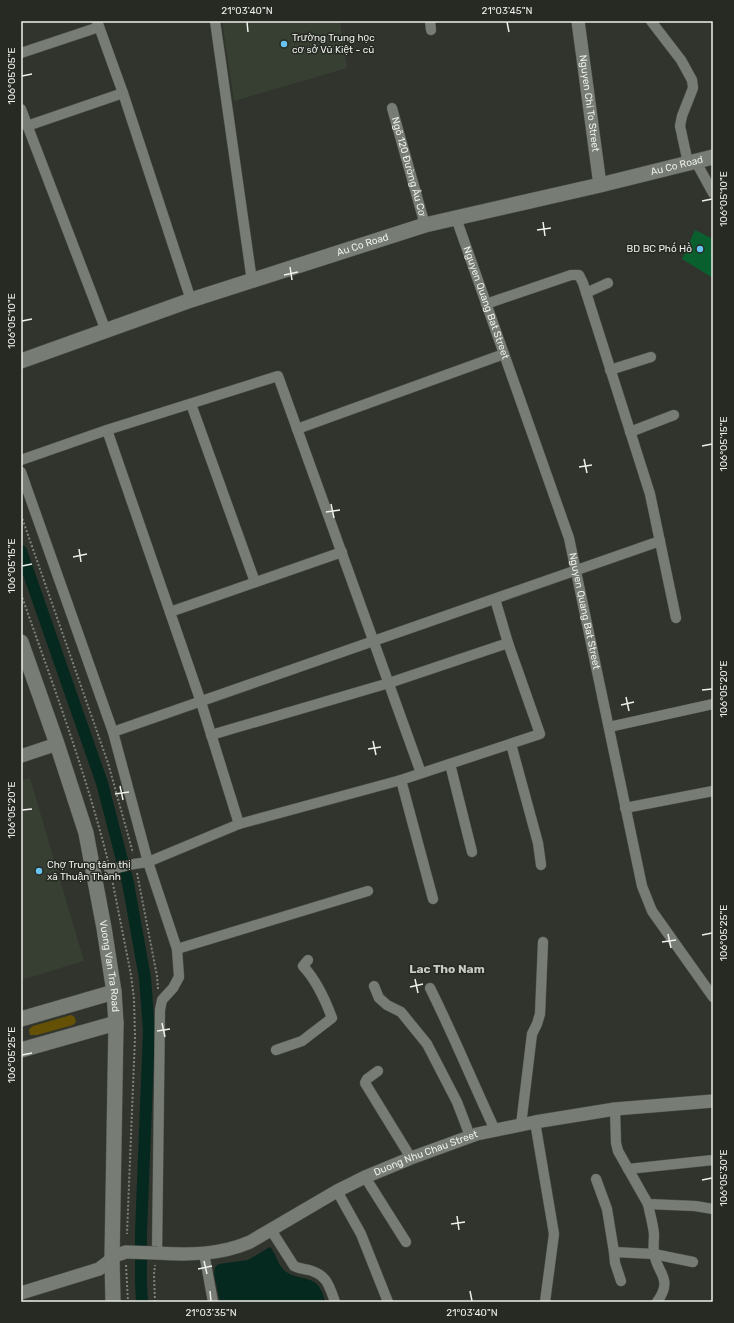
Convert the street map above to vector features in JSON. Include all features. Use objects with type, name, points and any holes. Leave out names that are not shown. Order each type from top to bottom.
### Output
[{"type":"main road","name":"Au Co Road","points":[[21,361],[191,300],[426,225],[713,157]]},
{"type":"main road","name":"Vuong Van Tra Road","points":[[21,642],[57,744],[86,833],[104,928],[114,992],[116,1023],[112,1259],[113,1302]]},
{"type":"main road","points":[[21,1019],[114,992]]},
{"type":"main road","points":[[21,1050],[116,1023]]},
{"type":"street","points":[[215,21],[252,280]]},
{"type":"street","name":"Nguyen Chi To Street","points":[[578,21],[600,185]]},
{"type":"street","points":[[651,21],[680,60],[692,80],[693,88],[682,116],[680,126],[692,163],[713,193]]},
{"type":"street","points":[[21,53],[98,24],[123,93],[191,300]]},
{"type":"street","points":[[27,126],[123,93]]},
{"type":"street","name":"Ngõ 120 Đường Âu Cơ","points":[[392,108],[426,225]]},
{"type":"street","points":[[21,109],[106,331]]},
{"type":"street","name":"Nguyen Quang Bat Street","points":[[456,218],[569,538],[642,886],[652,911],[713,997]]},
{"type":"street","points":[[486,304],[571,275],[579,275],[650,494],[676,618]]},
{"type":"street","points":[[586,293],[608,283]]},
{"type":"street","points":[[297,429],[504,354]]},
{"type":"street","points":[[610,370],[651,357]]},
{"type":"street","points":[[21,460],[107,430],[278,376],[421,773]]},
{"type":"street","points":[[191,404],[255,582]]},
{"type":"street","points":[[630,432],[674,415]]},
{"type":"street","points":[[107,430],[201,702],[239,824]]},
{"type":"street","points":[[21,472],[113,732],[148,862],[177,949],[179,977],[173,988],[162,1000],[160,1010],[157,1253]]},
{"type":"street","points":[[113,732],[660,541]]},
{"type":"street","points":[[170,612],[342,552]]},
{"type":"street","points":[[94,874],[148,862],[239,824],[401,780],[540,734],[508,643],[495,599]]},
{"type":"street","points":[[211,736],[389,683],[508,643]]},
{"type":"street","points":[[609,728],[713,704]]},
{"type":"street","points":[[21,756],[57,744]]},
{"type":"street","points":[[511,744],[538,843],[541,865]]},
{"type":"street","points":[[450,764],[472,852]]},
{"type":"street","points":[[401,780],[433,899]]},
{"type":"street","points":[[625,808],[713,791]]},
{"type":"street","points":[[177,949],[368,891]]},
{"type":"street","points":[[521,1125],[532,1034],[540,1014],[542,942]]},
{"type":"street","points":[[276,1050],[302,1041],[332,1018],[326,1002],[310,973],[304,966],[308,960]]},
{"type":"street","points":[[374,986],[379,998],[386,1005],[401,1012],[427,1044],[457,1102],[470,1136]]},
{"type":"street","points":[[430,988],[495,1130]]},
{"type":"street","points":[[378,1072],[367,1079],[365,1083],[410,1158]]},
{"type":"street","name":"Duong Nhu Chau Street","points":[[112,1259],[119,1254],[126,1252],[188,1255],[220,1252],[236,1248],[250,1242],[337,1191],[365,1177],[410,1158],[470,1136],[535,1122],[615,1109],[713,1101]]},
{"type":"street","points":[[615,1109],[616,1143],[618,1151],[648,1204],[654,1233],[654,1254],[665,1283],[664,1291],[657,1302]]},
{"type":"street","points":[[535,1122],[554,1234],[545,1302]]},
{"type":"street","points":[[628,1169],[713,1160]]},
{"type":"street","points":[[365,1177],[406,1242]]},
{"type":"street","points":[[596,1180],[607,1209],[615,1263],[621,1282]]},
{"type":"street","points":[[337,1191],[361,1234],[388,1302]]},
{"type":"street","points":[[648,1204],[695,1206],[713,1209]]},
{"type":"street","points":[[270,1230],[294,1266],[318,1273],[324,1277],[335,1302]]},
{"type":"street","points":[[614,1252],[654,1254],[693,1262]]},
{"type":"street","points":[[204,1253],[213,1302]]},
{"type":"street","points":[[21,1293],[87,1274],[99,1269],[112,1259]]},
{"type":"path","points":[[21,515],[108,763],[135,865],[157,976],[158,989]]},
{"type":"path","points":[[155,1302],[154,1274],[157,1253]]},
{"type":"shaded area","name":"Trường Trung học cơ sở Vũ Kiệt - cũ","points":[[222,21],[340,21],[347,68],[234,101]]},
{"type":"shaded area","name":"Chợ Trung tâm thị xã Thuận Thành","points":[[30,778],[84,961],[21,980],[21,780]]},
{"type":"shaded area","points":[[71,1015],[75,1018],[76,1022],[73,1025],[37,1035],[30,1035],[29,1029],[33,1026]]},
{"type":"shaded area","points":[[270,1247],[281,1267],[287,1273],[309,1279],[318,1285],[325,1302],[220,1302],[214,1274],[215,1267],[219,1264],[248,1260]]},
{"type":"building","name":"BD BC Phố Hồ","points":[[695,230],[713,239],[713,278],[682,259]]},
{"type":"waterway","points":[[21,551],[102,783],[128,883],[145,978],[149,1031],[141,1232],[142,1302]]},
{"type":"place","name":"Trường Trung học cơ sở Vũ Kiệt - cũ","points":[[284,44]]},
{"type":"place","name":"BD BC Phố Hồ","points":[[700,249]]},
{"type":"place","name":"Chợ Trung tâm thị xã Thuận Thành","points":[[39,871]]},
{"type":"district","name":"Lac Tho Nam","points":[[447,969]]}]
